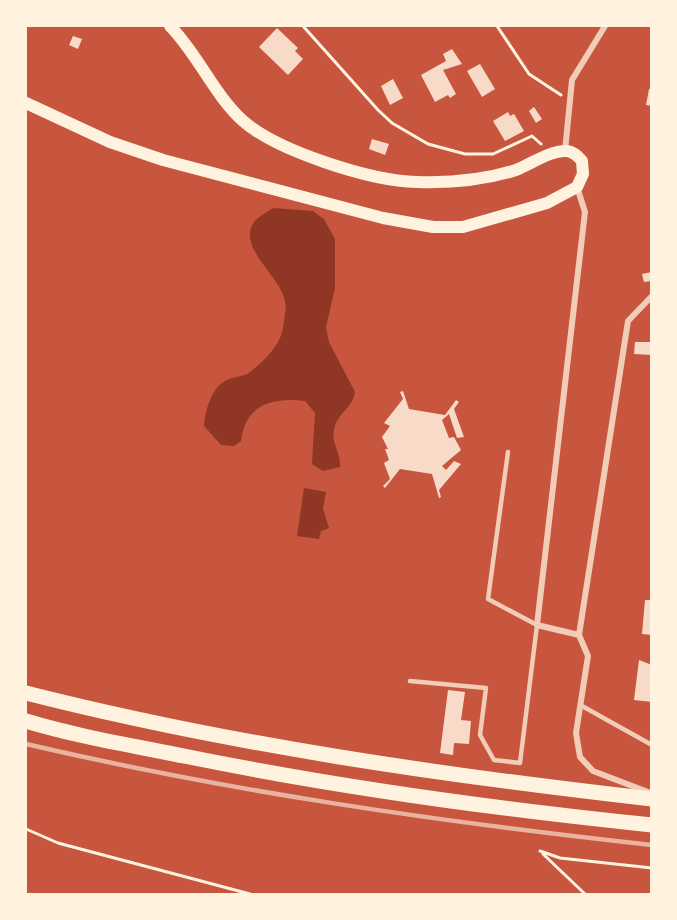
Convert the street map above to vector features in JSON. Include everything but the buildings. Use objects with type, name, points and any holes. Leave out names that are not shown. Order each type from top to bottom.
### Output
[{"type":"main road","points":[[26,103],[110,142],[163,160],[383,218],[433,227],[463,227],[547,203],[577,187],[583,174],[582,161],[574,153],[565,151],[515,170],[456,181],[382,179],[352,170],[277,141],[243,120],[170,26]]},
{"type":"main road","points":[[26,693],[223,736],[336,756],[468,777],[651,799]]},
{"type":"main road","points":[[26,721],[116,742],[333,784],[524,812],[651,825]]},
{"type":"street","points":[[565,151],[572,81],[604,26]]},
{"type":"street","points":[[577,187],[585,212],[537,625],[579,635]]},
{"type":"street","points":[[651,296],[628,321],[579,635],[588,656],[576,746],[587,767],[619,783],[651,793]]},
{"type":"lane","points":[[410,681],[486,688],[480,735],[494,760],[520,763],[537,625],[488,599],[508,452]]},
{"type":"lane","points":[[582,706],[651,745]]},
{"type":"path","points":[[303,26],[378,110],[392,123],[428,144],[465,154],[493,154],[532,136],[538,139],[549,156]]},
{"type":"path","points":[[497,26],[529,74],[570,101]]},
{"type":"path","points":[[26,829],[58,843],[250,894]]},
{"type":"path","points":[[585,894],[540,852],[560,858],[651,868]]},
{"type":"shaded area","points":[[273,208],[313,211],[324,219],[335,239],[335,288],[326,327],[329,342],[355,392],[354,398],[335,424],[333,435],[340,467],[323,471],[312,464],[315,413],[305,401],[271,402],[254,411],[248,419],[241,441],[234,446],[221,445],[204,426],[207,407],[216,389],[227,380],[247,374],[256,368],[273,349],[281,334],[285,316],[285,301],[281,290],[257,255],[250,233],[254,222]]},
{"type":"shaded area","points":[[304,488],[326,492],[323,509],[329,528],[321,531],[319,539],[297,536]]},
{"type":"railway","points":[[26,744],[181,777],[337,804],[652,845]]}]
